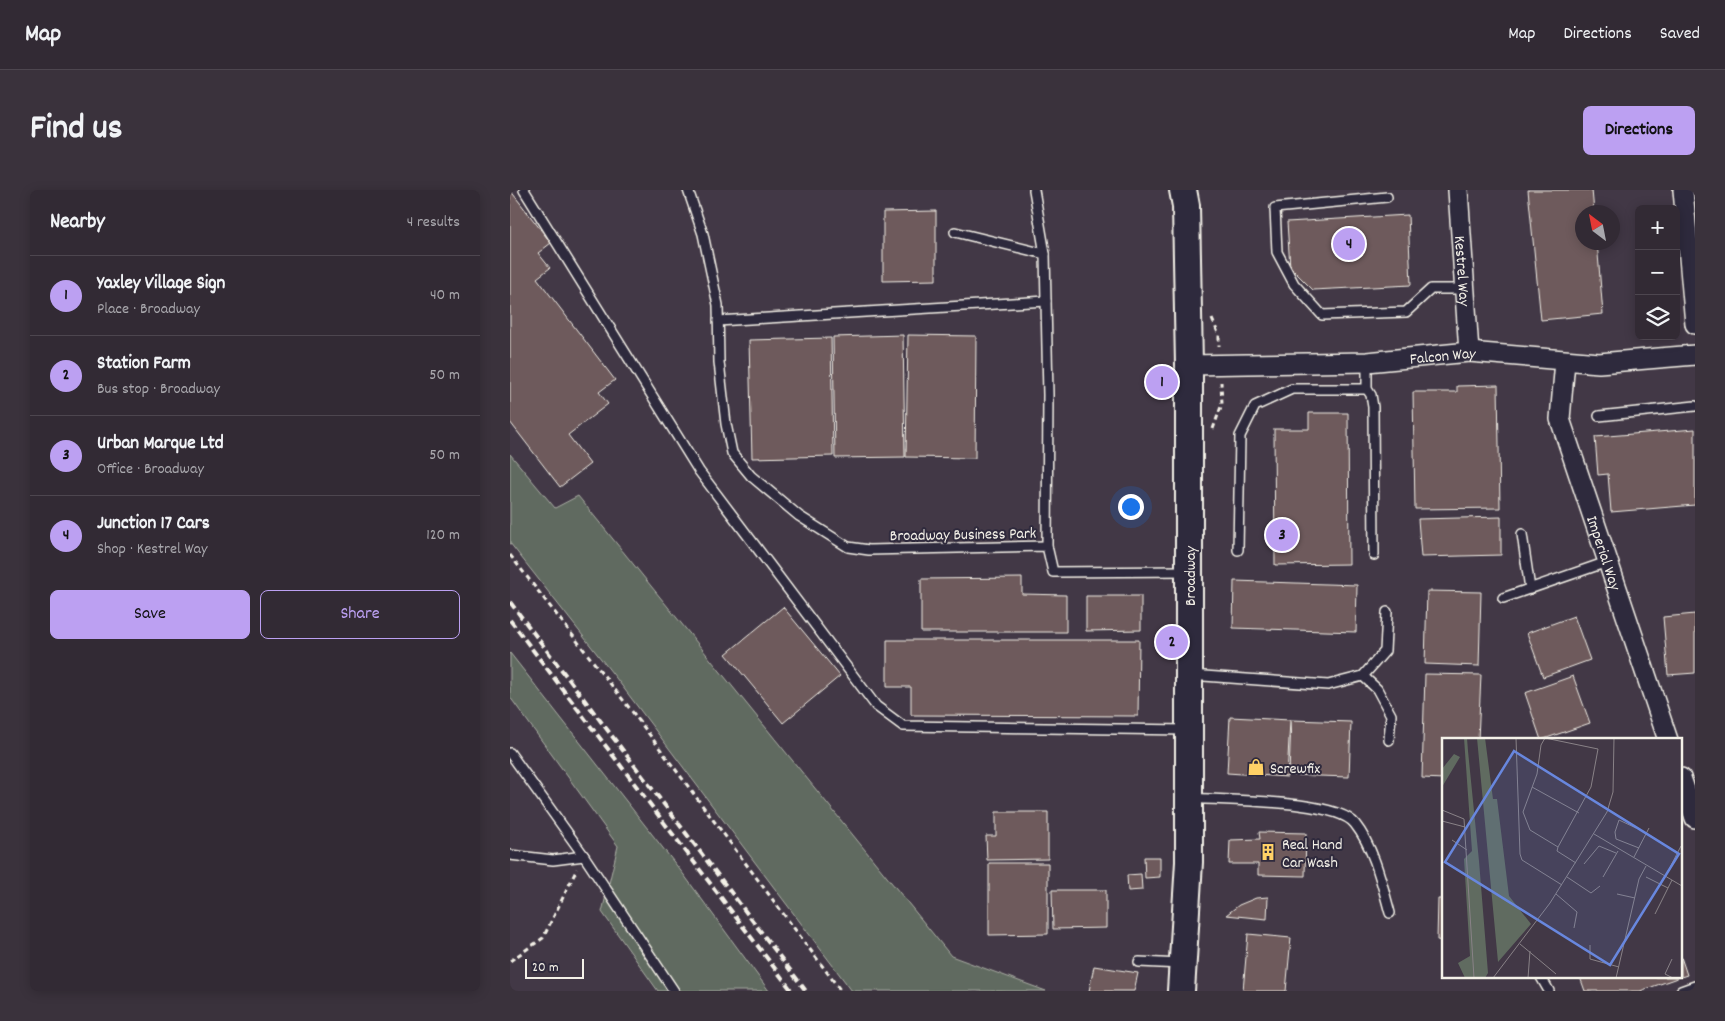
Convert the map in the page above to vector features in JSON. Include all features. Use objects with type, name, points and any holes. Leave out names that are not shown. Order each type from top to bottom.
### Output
[{"type":"main road","name":"Broadway","points":[[1181,991],[1189,862],[1189,366],[1186,206],[1183,190]]},
{"type":"street","name":"Kestrel Way","points":[[1458,190],[1469,352]]},
{"type":"street","points":[[1683,190],[1695,324]]},
{"type":"street","name":"Falcon Way","points":[[1189,366],[1368,362],[1469,352],[1599,363],[1695,355]]},
{"type":"street","name":"Imperial Way","points":[[1565,361],[1560,419],[1667,738]]},
{"type":"street","points":[[1682,781],[1695,818]]},
{"type":"lane","points":[[524,190],[699,471],[876,706],[903,726],[1189,730]]},
{"type":"lane","name":"Broadway Business Park","points":[[688,190],[703,234],[718,305],[719,362],[726,424],[732,454],[751,476],[799,516],[848,548],[869,550],[1046,546],[1053,572],[1188,571]]},
{"type":"lane","points":[[1034,190],[1045,254],[1048,395],[1046,546]]},
{"type":"lane","points":[[1387,197],[1274,208],[1277,252],[1294,284],[1322,315],[1406,312],[1431,289],[1465,289]]},
{"type":"lane","points":[[955,232],[1045,254]]},
{"type":"lane","points":[[718,321],[1046,301]]},
{"type":"lane","points":[[1368,362],[1367,389],[1371,395],[1373,407],[1374,555]]},
{"type":"lane","points":[[1238,550],[1240,436],[1255,406],[1292,390],[1367,389]]},
{"type":"lane","points":[[1599,416],[1695,406]]},
{"type":"lane","points":[[1522,534],[1530,589]]},
{"type":"lane","points":[[1503,598],[1607,562]]},
{"type":"lane","points":[[1189,675],[1328,685],[1363,676],[1385,651],[1387,612]]},
{"type":"lane","points":[[1363,676],[1377,689],[1391,715],[1389,740]]},
{"type":"lane","points":[[510,753],[584,856],[674,991]]},
{"type":"lane","points":[[1188,798],[1319,806],[1354,822],[1378,866],[1390,913]]},
{"type":"lane","points":[[510,855],[552,860],[584,856]]},
{"type":"lane","points":[[1139,962],[1183,964]]},
{"type":"lane","points":[[1542,978],[1549,991]]},
{"type":"lane","points":[[1681,991],[1695,986]]},
{"type":"path","points":[[510,555],[634,714],[841,991]]},
{"type":"path","points":[[510,961],[543,938],[584,856]]},
{"type":"green space","points":[[510,454],[555,508],[578,496],[951,956],[1046,991],[852,991],[616,678],[510,543]]},
{"type":"green space","points":[[510,653],[684,875],[769,991],[658,991],[602,912],[618,846],[510,697]]},
{"type":"building","points":[[510,190],[551,243],[538,253],[550,268],[537,278],[615,380],[599,392],[608,404],[568,435],[590,464],[560,487],[510,422]]},
{"type":"building","points":[[1528,190],[1592,190],[1593,205],[1575,205],[1575,250],[1598,250],[1603,314],[1541,320]]},
{"type":"building","points":[[936,211],[936,280],[883,281],[883,212]]},
{"type":"building","points":[[1408,215],[1411,285],[1313,290],[1290,267],[1287,222]]},
{"type":"building","points":[[903,335],[905,457],[835,458],[833,337]]},
{"type":"building","points":[[908,335],[976,336],[975,458],[906,457]]},
{"type":"building","points":[[831,338],[833,456],[752,458],[749,340]]},
{"type":"building","points":[[1498,385],[1500,508],[1415,509],[1413,392],[1457,392],[1457,386]]},
{"type":"building","points":[[1309,413],[1348,413],[1349,564],[1275,565],[1274,429],[1309,429]]},
{"type":"building","points":[[1695,429],[1695,505],[1611,512],[1608,474],[1598,475],[1595,437]]},
{"type":"building","points":[[1501,517],[1501,555],[1421,557],[1418,519]]},
{"type":"building","points":[[1022,578],[1022,594],[1066,595],[1066,632],[921,632],[921,579]]},
{"type":"building","points":[[1234,581],[1357,585],[1356,632],[1233,628]]},
{"type":"building","points":[[1427,591],[1481,592],[1479,666],[1425,664]]},
{"type":"building","points":[[1086,596],[1141,596],[1141,630],[1086,631]]},
{"type":"building","points":[[783,607],[840,676],[783,723],[726,654]]},
{"type":"building","points":[[1695,614],[1695,673],[1668,675],[1663,617]]},
{"type":"building","points":[[1574,616],[1590,660],[1543,677],[1527,633]]},
{"type":"building","points":[[887,640],[1139,640],[1138,716],[911,715],[911,687],[887,687]]},
{"type":"building","points":[[1425,674],[1481,675],[1478,738],[1442,738],[1442,779],[1422,778]]},
{"type":"building","points":[[1573,676],[1590,723],[1547,738],[1540,738],[1525,693]]},
{"type":"building","points":[[1230,717],[1290,720],[1287,777],[1227,773]]},
{"type":"building","points":[[1291,720],[1351,722],[1349,777],[1289,775]]},
{"type":"building","points":[[996,812],[1048,812],[1048,859],[987,860],[986,836],[996,836]]},
{"type":"building","name":"Real Hand Car Wash","points":[[1259,832],[1306,833],[1305,876],[1258,875],[1258,864],[1229,864],[1230,840],[1260,839]]},
{"type":"building","points":[[1144,857],[1160,857],[1160,877],[1145,878]]},
{"type":"building","points":[[989,863],[1048,863],[1048,934],[989,935]]},
{"type":"building","points":[[1141,874],[1142,890],[1128,891],[1127,875]]},
{"type":"building","points":[[1052,890],[1106,890],[1106,928],[1053,929]]},
{"type":"building","points":[[1268,897],[1267,919],[1226,915],[1239,905],[1256,898]]},
{"type":"building","points":[[1438,899],[1442,899],[1442,941],[1437,940]]},
{"type":"building","points":[[1248,934],[1291,938],[1286,991],[1243,991]]},
{"type":"building","points":[[1682,960],[1687,975],[1682,977]]},
{"type":"building","points":[[1094,966],[1138,973],[1134,991],[1089,991]]},
{"type":"building","points":[[1580,978],[1677,978],[1640,991],[1585,991]]},
{"type":"railway","points":[[510,602],[806,991]]},
{"type":"railway","points":[[510,620],[792,991]]},
{"type":"place","name":"Junction 17 Cars","points":[[1349,244]]},
{"type":"place","name":"Yaxley Village Sign","points":[[1162,382]]},
{"type":"place","name":"Urban Marque Ltd","points":[[1282,535]]},
{"type":"place","name":"Station Farm","points":[[1172,642]]},
{"type":"place","name":"Screwfix","points":[[1256,767]]},
{"type":"place","name":"Real Hand Car Wash","points":[[1268,852]]}]
